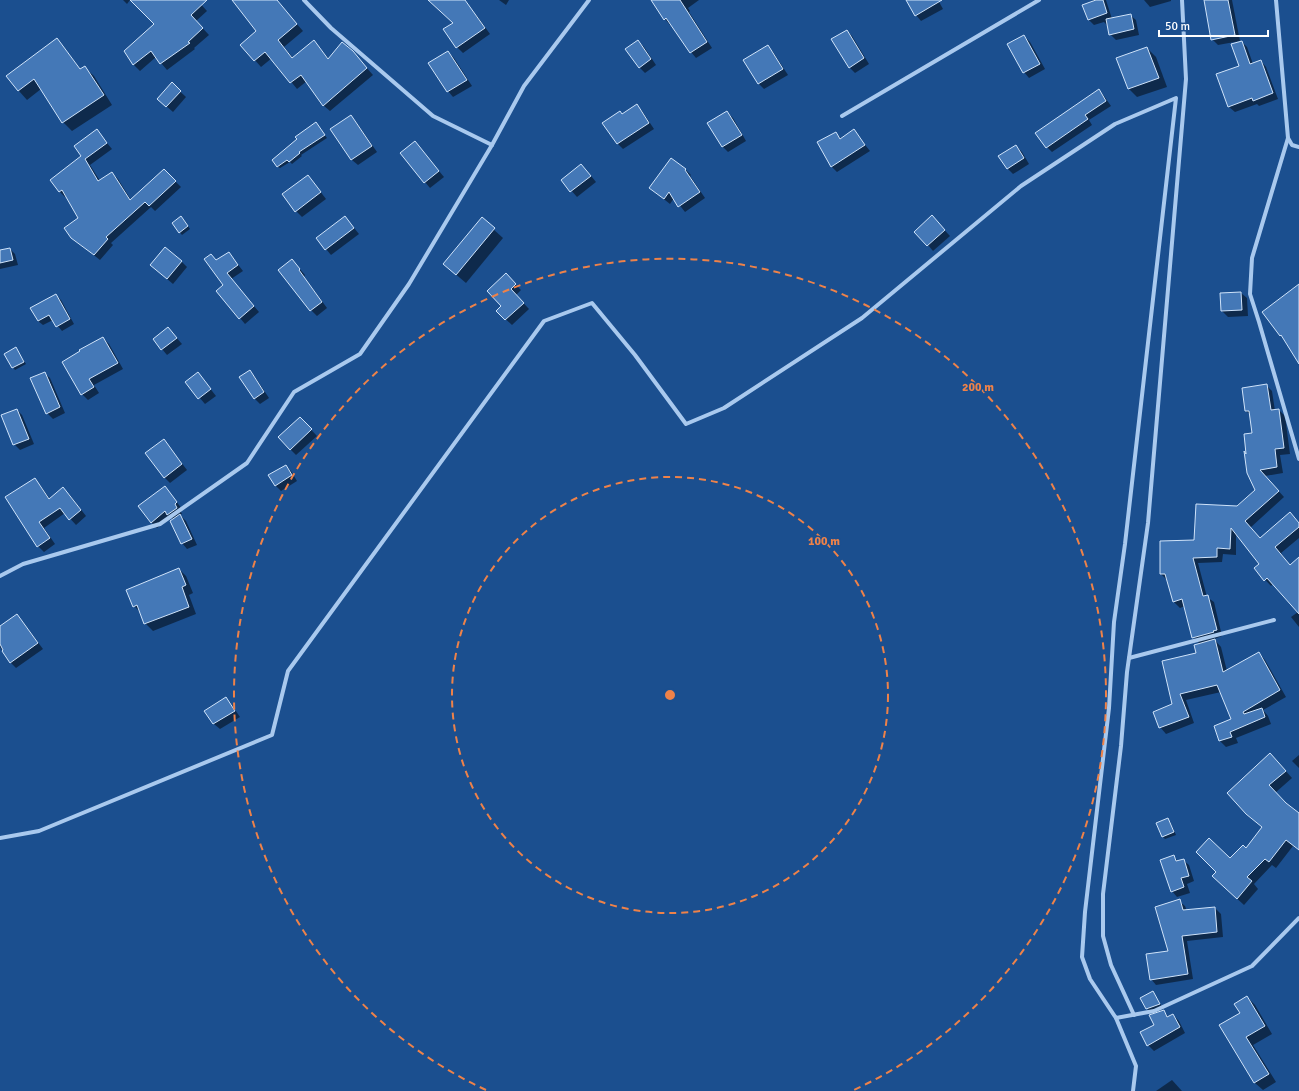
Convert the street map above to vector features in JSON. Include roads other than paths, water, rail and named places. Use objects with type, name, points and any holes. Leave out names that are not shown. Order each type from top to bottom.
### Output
[{"type":"street","points":[[304,0],[331,28],[433,116],[492,145]]},
{"type":"street","points":[[0,576],[23,564],[160,524],[247,463],[294,392],[360,354],[409,284],[492,145],[524,86],[589,0]]},
{"type":"street","points":[[842,116],[1039,0]]},
{"type":"street","points":[[1134,1015],[1110,966],[1103,936],[1103,894],[1121,746],[1129,658],[1148,523],[1186,79],[1182,0]]},
{"type":"street","points":[[1276,0],[1288,138],[1252,258],[1250,294],[1299,459]]},
{"type":"street","points":[[0,838],[39,831],[272,735],[288,671],[544,322],[592,303],[636,355],[686,424],[724,408],[766,379],[862,318],[1021,186],[1115,124],[1176,98],[1125,544],[1114,622],[1109,708],[1085,912],[1082,957],[1090,978],[1116,1018],[1136,1066],[1133,1091]]},
{"type":"street","points":[[1288,138],[1292,145],[1299,147]]},
{"type":"street","points":[[1129,658],[1274,620]]},
{"type":"street","points":[[1116,1018],[1154,1011],[1252,966],[1299,918]]}]
